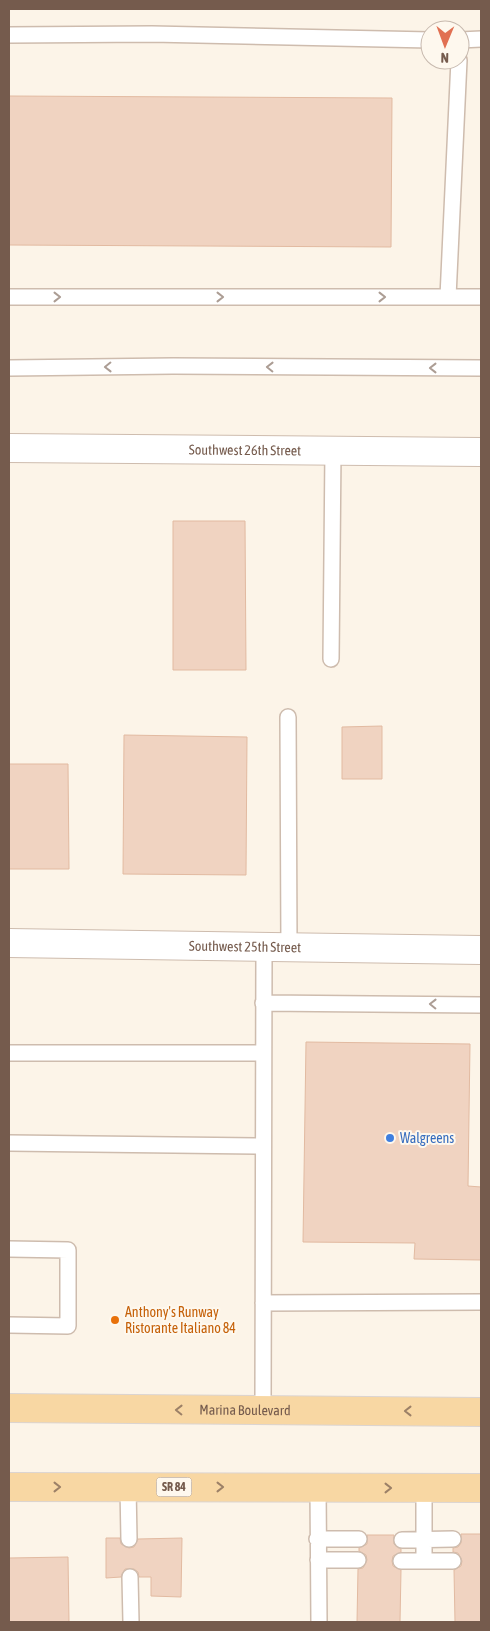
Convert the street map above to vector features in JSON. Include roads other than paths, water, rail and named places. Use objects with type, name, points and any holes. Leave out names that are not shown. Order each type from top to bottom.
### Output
[{"type":"main road","name":"Marina Boulevard","points":[[9,1408],[481,1412]]},
{"type":"main road","name":"SR 84","points":[[9,1487],[481,1488]]},
{"type":"street","name":"Southwest 26th Street","points":[[9,448],[481,452]]},
{"type":"street","name":"Southwest 25th Street","points":[[9,943],[481,950]]},
{"type":"lane","points":[[9,35],[152,34],[420,40]]},
{"type":"lane","points":[[448,297],[459,70]]},
{"type":"lane","points":[[9,297],[481,298]]},
{"type":"lane","points":[[9,368],[183,366],[481,368]]},
{"type":"lane","points":[[331,659],[333,451]]},
{"type":"lane","points":[[263,1410],[263,1003],[277,947],[288,717]]},
{"type":"lane","points":[[263,1003],[481,1005]]},
{"type":"lane","points":[[9,1053],[264,1053]]},
{"type":"lane","points":[[9,1143],[263,1146]]},
{"type":"lane","points":[[9,1249],[68,1250],[68,1326],[9,1325]]},
{"type":"lane","points":[[263,1303],[481,1302]]},
{"type":"lane","points":[[128,1487],[129,1539]]},
{"type":"lane","points":[[318,1487],[318,1622]]},
{"type":"lane","points":[[424,1488],[424,1561]]},
{"type":"lane","points":[[317,1539],[359,1539]]},
{"type":"lane","points":[[402,1540],[453,1539]]},
{"type":"lane","points":[[318,1560],[358,1560]]},
{"type":"lane","points":[[401,1561],[453,1562]]},
{"type":"lane","points":[[130,1577],[131,1622]]},
{"type":"place","name":"Walgreens","points":[[390,1138]]},
{"type":"place","name":"Anthony's Runway Ristorante Italiano 84","points":[[115,1320]]}]
